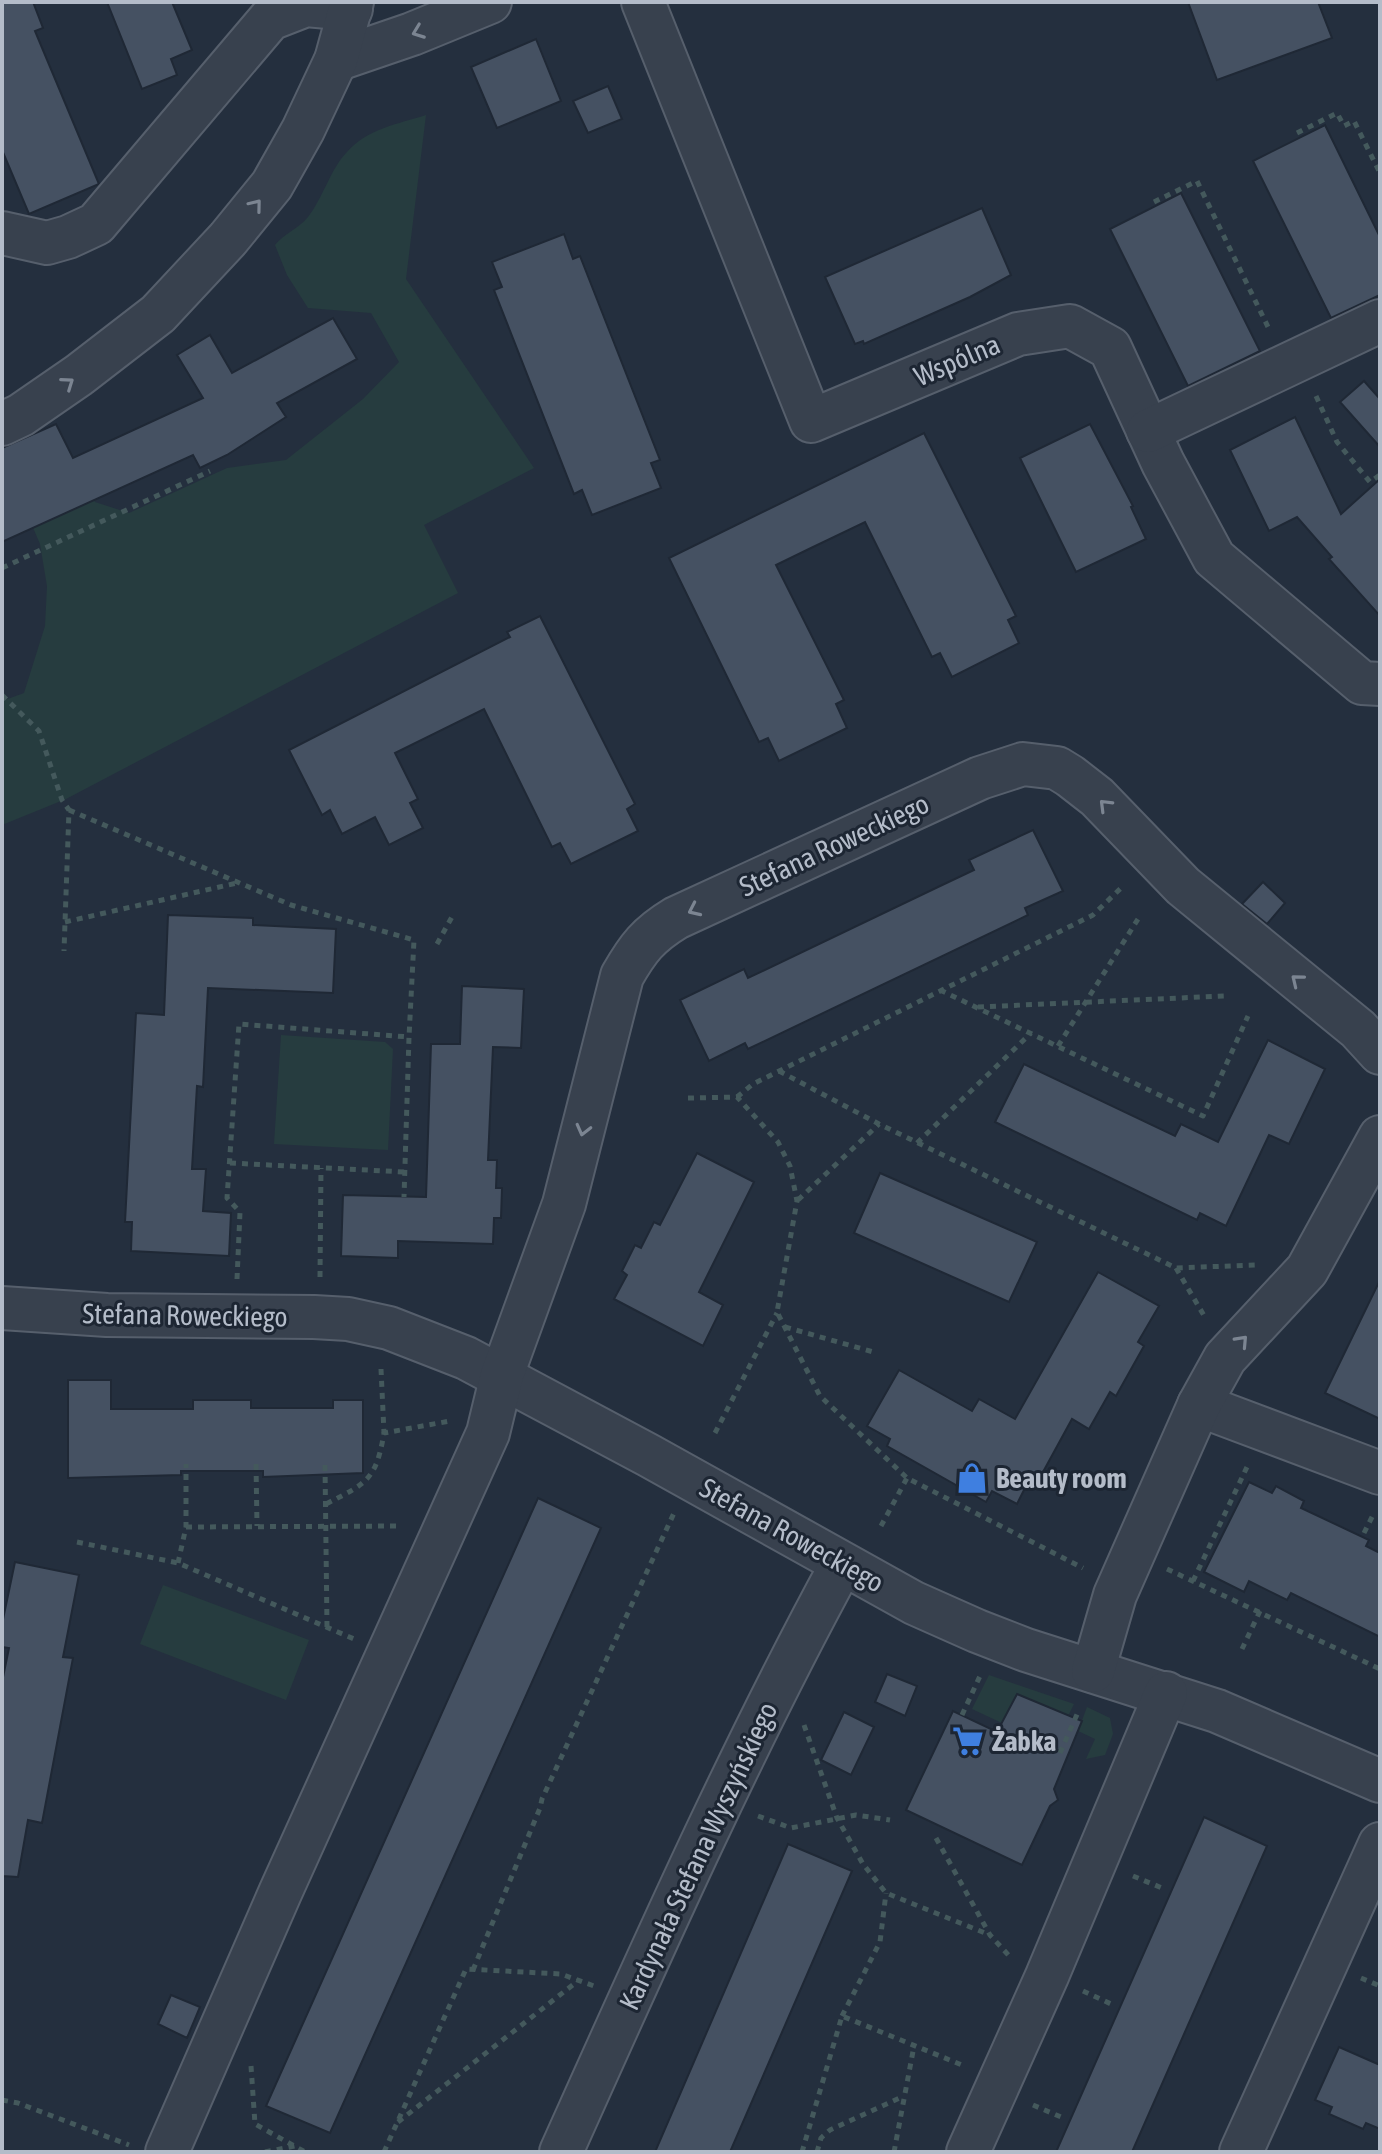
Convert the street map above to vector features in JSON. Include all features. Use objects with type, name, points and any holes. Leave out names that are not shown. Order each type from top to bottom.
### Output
[{"type":"street","points":[[336,60],[412,34],[490,2]]},
{"type":"street","name":"Wspólna","points":[[643,2],[811,421],[1018,334],[1070,326],[1110,348],[1148,431],[1214,558],[1362,683],[1380,684]]},
{"type":"street","points":[[2,233],[47,243],[96,224],[270,19],[306,5],[352,6],[336,60],[303,130],[272,185],[228,239],[158,314],[79,375],[21,415],[2,424]]},
{"type":"street","points":[[1148,431],[1300,378],[1380,321]]},
{"type":"street","name":"Stefana Roweckiego","points":[[502,1375],[564,1204],[622,976],[637,949],[655,930],[676,918],[980,778],[1023,764],[1057,768],[1070,776],[1097,797],[1183,886],[1373,1031]]},
{"type":"street","points":[[1088,1684],[1115,1595],[1199,1405],[1225,1358],[1307,1270],[1380,1137]]},
{"type":"street","name":"Stefana Roweckiego","points":[[2,1308],[107,1315],[348,1319],[427,1341],[502,1375],[914,1603],[1088,1684],[1166,1693],[1268,1731],[1380,1781]]},
{"type":"street","points":[[150,2149],[280,1893],[389,1655],[488,1433],[502,1375]]},
{"type":"street","points":[[1199,1405],[1271,1432],[1377,1492]]},
{"type":"street","name":"Kardynała Stefana Wyszyńskiego","points":[[561,2152],[720,1807],[782,1678],[842,1564]]},
{"type":"street","points":[[968,2152],[1166,1693]]},
{"type":"street","points":[[1241,2152],[1380,1844]]},
{"type":"path","points":[[1297,133],[1337,113],[1344,126],[1354,121],[1380,173]]},
{"type":"path","points":[[1154,202],[1197,181],[1337,442],[1370,482],[1380,475]]},
{"type":"path","points":[[2,568],[210,471]]},
{"type":"path","points":[[2,695],[39,731],[62,800],[69,810],[291,905],[414,940],[404,1197]]},
{"type":"path","points":[[64,951],[69,810]]},
{"type":"path","points":[[65,922],[238,882]]},
{"type":"path","points":[[688,1098],[737,1097],[753,1084],[1093,915],[1121,888]]},
{"type":"path","points":[[437,944],[453,915]]},
{"type":"path","points":[[1058,1046],[1138,919]]},
{"type":"path","points":[[939,989],[1203,1116],[1248,1016]]},
{"type":"path","points":[[977,1007],[1224,996]]},
{"type":"path","points":[[237,1288],[240,1212],[227,1198],[239,1024],[409,1037]]},
{"type":"path","points":[[917,1143],[1031,1033]]},
{"type":"path","points":[[779,1071],[917,1143],[1176,1268],[1263,1265]]},
{"type":"path","points":[[715,1433],[777,1312],[797,1201],[790,1166],[778,1142],[737,1097]]},
{"type":"path","points":[[797,1201],[879,1124]]},
{"type":"path","points":[[230,1163],[405,1172]]},
{"type":"path","points":[[320,1290],[321,1168]]},
{"type":"path","points":[[1176,1268],[1213,1332]]},
{"type":"path","points":[[777,1312],[820,1396],[907,1478],[1095,1574]]},
{"type":"path","points":[[784,1327],[877,1353]]},
{"type":"path","points":[[326,1504],[365,1484],[379,1460],[384,1433],[381,1356]]},
{"type":"path","points":[[384,1433],[459,1419]]},
{"type":"path","points":[[1193,1581],[1257,1446],[1271,1432]]},
{"type":"path","points":[[178,1563],[186,1527],[186,1464]]},
{"type":"path","points":[[256,1464],[257,1526]]},
{"type":"path","points":[[325,1465],[327,1627]]},
{"type":"path","points":[[881,1526],[907,1478]]},
{"type":"path","points":[[1364,1533],[1377,1492]]},
{"type":"path","points":[[473,1970],[542,1799],[680,1501]]},
{"type":"path","points":[[186,1527],[390,1526],[443,1530]]},
{"type":"path","points":[[77,1542],[178,1563],[389,1655]]},
{"type":"path","points":[[1171,1571],[1380,1669]]},
{"type":"path","points":[[1242,1649],[1260,1611]]},
{"type":"path","points":[[962,1715],[986,1664]]},
{"type":"path","points":[[1060,1753],[1088,1684]]},
{"type":"path","points":[[802,1719],[837,1818],[863,1864],[886,1893],[990,1935]]},
{"type":"path","points":[[754,1815],[791,1828],[856,1815],[890,1820]]},
{"type":"path","points":[[936,1838],[990,1935],[1012,1960],[1025,1967]]},
{"type":"path","points":[[802,2152],[842,2016],[880,1942],[886,1893]]},
{"type":"path","points":[[384,2152],[466,1969],[561,1974],[589,1984]]},
{"type":"path","points":[[397,2123],[579,1980]]},
{"type":"path","points":[[842,2016],[982,2073],[997,2086]]},
{"type":"path","points":[[894,2152],[914,2046]]},
{"type":"path","points":[[250,2060],[255,2124],[305,2152]]},
{"type":"path","points":[[804,2144],[817,2149],[821,2138],[830,2130],[904,2096]]},
{"type":"path","points":[[2,2100],[150,2149]]},
{"type":"path","points":[[265,2152],[295,2146]]},
{"type":"green space","points":[[426,115],[406,279],[534,468],[424,525],[458,593],[66,799],[2,825],[2,701],[24,693],[45,626],[47,586],[40,544],[23,504],[2,485],[2,445],[52,426],[95,502],[129,513],[227,468],[286,460],[363,399],[399,362],[371,313],[308,308],[287,275],[275,245],[308,217],[336,166],[355,144],[384,128]]},
{"type":"green space","points":[[281,1035],[385,1042],[393,1049],[388,1150],[274,1144]]},
{"type":"green space","points":[[163,1585],[309,1640],[286,1700],[140,1644]]},
{"type":"green space","points":[[989,1675],[1074,1704],[1068,1716],[1017,1694],[1002,1723],[972,1709]]},
{"type":"green space","points":[[1087,1707],[1110,1718],[1113,1734],[1105,1755],[1086,1759],[1095,1739],[1078,1731]]},
{"type":"building","points":[[2,2],[33,2],[43,28],[35,31],[99,184],[29,214],[2,150]]},
{"type":"building","points":[[107,2],[172,2],[192,50],[171,59],[177,75],[142,89]]},
{"type":"building","points":[[1188,2],[1318,2],[1332,38],[1217,80]]},
{"type":"building","points":[[536,39],[561,101],[497,128],[471,67]]},
{"type":"building","points":[[608,86],[622,119],[588,133],[573,101]]},
{"type":"building","points":[[1325,125],[1380,237],[1380,295],[1331,318],[1253,161]]},
{"type":"building","points":[[1181,193],[1260,351],[1188,386],[1110,229]]},
{"type":"building","points":[[982,208],[1011,275],[970,297],[864,344],[863,341],[855,344],[825,277]]},
{"type":"building","points":[[564,234],[573,259],[580,256],[660,460],[651,463],[661,488],[592,515],[582,490],[574,494],[494,290],[502,287],[492,262]]},
{"type":"building","points":[[333,318],[357,359],[277,403],[286,417],[227,455],[200,468],[193,455],[2,542],[2,448],[56,424],[73,458],[203,398],[177,355],[210,335],[232,373]]},
{"type":"building","points":[[1364,381],[1380,399],[1380,447],[1340,402]]},
{"type":"building","points":[[1295,417],[1341,514],[1380,479],[1380,616],[1329,559],[1332,557],[1297,517],[1269,531],[1230,450]]},
{"type":"building","points":[[1090,424],[1133,506],[1146,539],[1076,572],[1020,458]]},
{"type":"building","points":[[924,433],[1016,616],[1008,620],[1019,643],[952,677],[940,653],[932,657],[865,522],[776,565],[844,700],[836,704],[847,728],[779,761],[768,738],[759,742],[669,558]]},
{"type":"building","points":[[540,616],[635,804],[627,809],[638,831],[571,864],[560,843],[552,847],[484,709],[395,753],[418,799],[410,803],[423,828],[389,845],[375,817],[342,834],[330,810],[322,815],[289,750],[510,637],[507,632]]},
{"type":"building","points":[[1033,830],[1063,891],[1025,908],[1028,915],[748,1049],[745,1043],[709,1061],[680,1000],[744,969],[748,978],[974,870],[969,860]]},
{"type":"building","points":[[1263,882],[1285,903],[1267,924],[1242,904]]},
{"type":"building","points":[[168,915],[253,918],[253,925],[336,929],[333,993],[208,988],[203,1087],[197,1086],[192,1169],[206,1169],[203,1211],[231,1213],[229,1256],[131,1251],[132,1222],[125,1222],[136,1013],[164,1015]]},
{"type":"building","points":[[462,986],[524,989],[521,1048],[493,1047],[488,1160],[497,1160],[496,1188],[502,1188],[501,1218],[494,1218],[493,1244],[398,1241],[398,1258],[341,1256],[343,1195],[426,1197],[431,1044],[460,1044]]},
{"type":"building","points":[[1268,1040],[1325,1069],[1289,1144],[1269,1135],[1226,1226],[1200,1213],[1197,1220],[995,1122],[1024,1064],[1175,1136],[1181,1124],[1218,1142]]},
{"type":"building","points":[[697,1153],[754,1182],[699,1292],[723,1305],[703,1346],[614,1299],[627,1275],[622,1271],[635,1245],[641,1248],[654,1222],[660,1225]]},
{"type":"building","points":[[880,1173],[1037,1242],[1009,1302],[854,1233]]},
{"type":"building","points":[[1098,1272],[1159,1306],[1138,1342],[1144,1346],[1116,1396],[1110,1392],[1089,1429],[1072,1419],[1037,1483],[1030,1478],[1017,1504],[992,1491],[986,1502],[887,1446],[890,1439],[867,1426],[899,1370],[972,1411],[979,1399],[1015,1419]]},
{"type":"building","points":[[1380,1280],[1380,1419],[1325,1393]]},
{"type":"building","points":[[68,1380],[111,1380],[111,1409],[193,1409],[193,1400],[251,1400],[251,1408],[333,1408],[333,1400],[363,1400],[363,1473],[263,1477],[263,1471],[181,1471],[181,1475],[68,1478]]},
{"type":"building","points":[[1249,1482],[1272,1493],[1276,1486],[1304,1501],[1301,1508],[1369,1540],[1366,1546],[1380,1553],[1380,1637],[1291,1593],[1287,1600],[1249,1581],[1244,1592],[1204,1572]]},
{"type":"building","points":[[538,1498],[601,1528],[330,2133],[266,2106]]},
{"type":"building","points":[[15,1562],[79,1575],[63,1657],[73,1658],[42,1823],[28,1820],[18,1877],[2,1876],[2,1682],[9,1648],[2,1647],[2,1624]]},
{"type":"building","points":[[887,1674],[917,1686],[905,1716],[875,1702]]},
{"type":"building","points":[[1017,1694],[1082,1721],[1054,1789],[1058,1800],[1050,1806],[1022,1865],[906,1810],[953,1711],[997,1732]]},
{"type":"building","points":[[844,1712],[874,1727],[851,1775],[821,1760]]},
{"type":"building","points":[[1204,1817],[1267,1846],[1132,2152],[1056,2152]]},
{"type":"building","points":[[788,1844],[852,1871],[730,2152],[655,2152]]},
{"type":"building","points":[[171,1995],[200,2007],[187,2038],[158,2024]]},
{"type":"building","points":[[1339,2047],[1380,2065],[1380,2129],[1366,2123],[1363,2129],[1329,2114],[1332,2107],[1315,2100]]},
{"type":"place","name":"Beauty room","points":[[972,1478]]},
{"type":"place","name":"Żabka","points":[[968,1741]]}]
